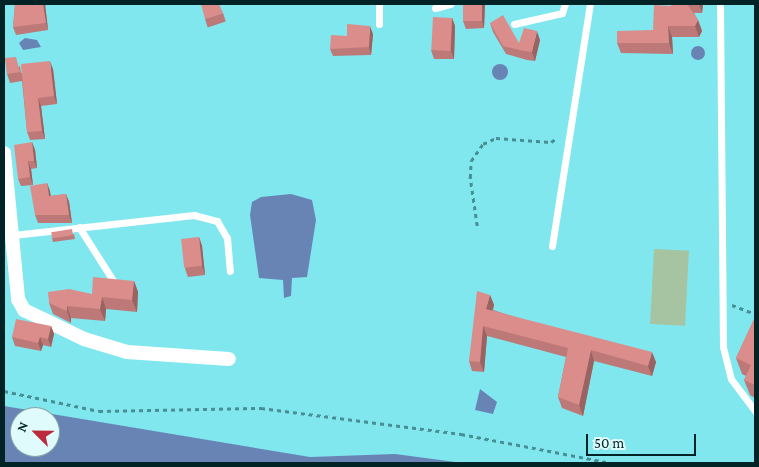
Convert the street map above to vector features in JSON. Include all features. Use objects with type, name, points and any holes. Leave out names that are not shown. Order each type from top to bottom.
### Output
[{"type":"street","points":[[4,160],[10,237],[18,299],[24,310],[84,339],[127,352],[229,360]]},
{"type":"lane","points":[[379,4],[379,24]]},
{"type":"lane","points":[[435,8],[450,4]]},
{"type":"lane","points":[[514,24],[562,13],[565,4]]},
{"type":"lane","points":[[552,246],[590,4]]},
{"type":"lane","points":[[720,4],[723,347],[731,379],[755,411]]},
{"type":"lane","points":[[10,237],[79,227],[194,215],[217,221],[227,238],[230,271]]},
{"type":"lane","points":[[79,227],[114,282]]},
{"type":"path","points":[[477,226],[470,178],[472,161],[483,144],[496,138],[551,142],[570,132]]},
{"type":"path","points":[[724,302],[755,314]]},
{"type":"path","points":[[4,390],[99,412],[261,408],[461,434],[611,463]]},
{"type":"green space","points":[[654,249],[689,251],[685,326],[650,324]]},
{"type":"water","points":[[25,38],[37,40],[41,47],[23,50],[19,43]]},
{"type":"water","points":[[695,46],[701,46],[705,53],[701,60],[695,60],[691,56],[691,50]]},
{"type":"water","points":[[500,64],[506,66],[508,72],[506,78],[500,80],[494,78],[492,72],[494,66]]},
{"type":"water","points":[[291,194],[312,200],[316,220],[307,277],[292,278],[291,296],[284,298],[283,280],[259,278],[250,215],[252,202],[261,197]]},
{"type":"water","points":[[480,389],[497,402],[493,414],[475,410]]},
{"type":"water","points":[[4,406],[10,407],[10,457],[60,457],[60,415],[310,457],[395,454],[463,463],[4,463]]},
{"type":"building","points":[[15,4],[43,4],[46,23],[13,27]]},
{"type":"building","points":[[201,4],[219,4],[223,13],[205,19]]},
{"type":"building","points":[[463,4],[482,4],[482,21],[463,21]]},
{"type":"building","points":[[671,4],[687,4],[698,20],[695,26],[668,26],[669,43],[617,43],[617,31],[653,30],[654,5],[671,6]]},
{"type":"building","points":[[503,15],[519,43],[524,28],[537,31],[532,52],[503,46],[490,23]]},
{"type":"building","points":[[433,17],[452,18],[450,51],[431,50]]},
{"type":"building","points":[[347,24],[370,26],[369,47],[330,49],[331,35],[347,36]]},
{"type":"building","points":[[16,57],[20,72],[7,74],[5,58]]},
{"type":"building","points":[[50,61],[54,96],[38,98],[42,131],[27,132],[21,64]]},
{"type":"building","points":[[32,142],[34,161],[28,161],[30,177],[18,179],[14,145]]},
{"type":"building","points":[[47,183],[49,196],[66,194],[69,215],[35,215],[30,186]]},
{"type":"building","points":[[72,229],[73,235],[52,238],[51,232]]},
{"type":"building","points":[[199,237],[202,266],[184,268],[181,239]]},
{"type":"building","points":[[93,277],[134,281],[132,300],[102,297],[100,309],[67,306],[67,311],[49,303],[48,292],[69,289],[92,294]]},
{"type":"building","points":[[477,291],[490,295],[486,309],[652,352],[648,366],[591,350],[579,405],[558,397],[568,348],[483,326],[480,362],[469,361]]},
{"type":"building","points":[[755,317],[755,385],[744,380],[751,365],[736,358]]},
{"type":"building","points":[[16,319],[51,326],[48,339],[40,337],[38,343],[12,337]]}]
